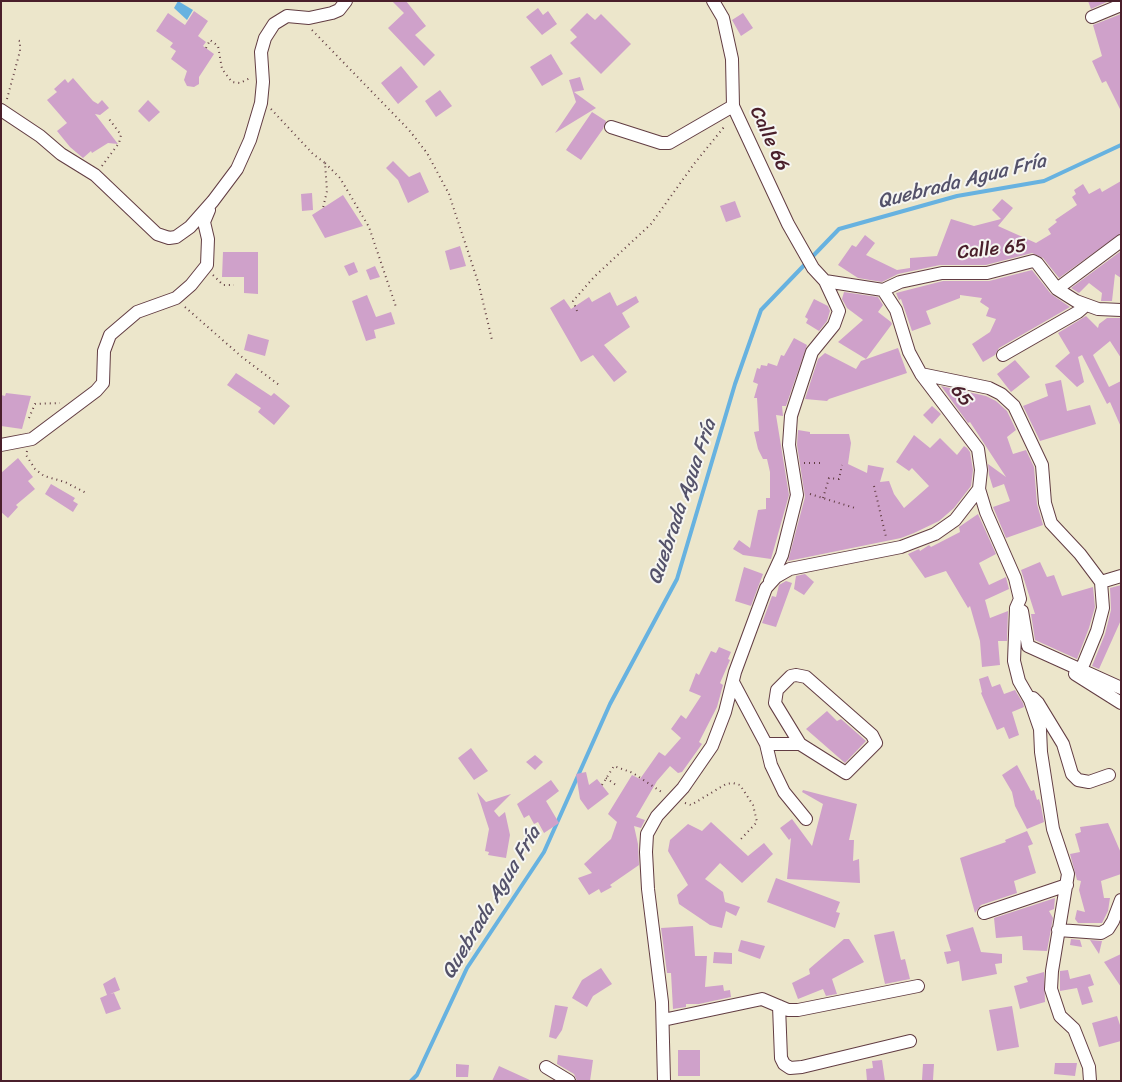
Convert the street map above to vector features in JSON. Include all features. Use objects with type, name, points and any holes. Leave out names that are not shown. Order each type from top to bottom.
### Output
[{"type":"street","points":[[2,110],[40,136],[61,154],[95,175],[157,234],[169,238],[176,237],[190,227],[213,201],[237,168],[250,140],[261,101],[263,82],[261,52],[265,38],[274,24],[287,16],[309,18],[332,14],[339,10],[346,1]]},
{"type":"street","name":"Calle 66","points":[[664,1081],[662,1020],[651,919],[646,843],[651,825],[701,765],[712,746],[766,588],[782,554],[794,508],[796,490],[791,465],[789,436],[794,404],[812,352],[834,325],[839,310],[825,281],[813,268],[788,224],[735,109],[732,58],[723,18],[713,1]]},
{"type":"street","points":[[1092,17],[1121,5]]},
{"type":"street","points":[[611,127],[661,143],[670,142],[735,109]]},
{"type":"street","points":[[1,444],[29,439],[48,429],[103,383],[104,351],[110,335],[136,312],[176,298],[206,266],[209,253],[204,222],[213,201]]},
{"type":"street","points":[[1057,289],[1121,241]]},
{"type":"street","name":"Calle 65","points":[[883,290],[900,282],[942,273],[987,273],[1033,261],[1037,263],[1057,289],[1076,301],[1098,309],[1121,310]]},
{"type":"street","points":[[825,281],[883,290]]},
{"type":"street","name":"65","points":[[883,290],[896,310],[909,352],[921,374],[978,449],[981,470],[979,489],[986,512],[1016,578],[1020,599],[1016,608],[1014,661],[1019,681],[1040,729],[1048,804],[1053,829],[1068,874],[1052,971],[1054,1002],[1060,1016],[1074,1029],[1089,1067],[1090,1081]]},
{"type":"street","points":[[1003,356],[1078,312],[1086,304]]},
{"type":"street","points":[[921,374],[989,388],[1001,394],[1014,406],[1042,465],[1045,503],[1051,523],[1080,554],[1101,582],[1103,608],[1097,631],[1081,670]]},
{"type":"street","points":[[766,588],[776,577],[790,569],[895,548],[935,534],[955,520],[979,489]]},
{"type":"street","points":[[1101,582],[1121,576]]},
{"type":"street","points":[[1016,608],[1022,611],[1028,646],[1121,703]]},
{"type":"street","points":[[1028,646],[1121,688]]},
{"type":"street","points":[[766,744],[800,744],[846,773],[876,742],[872,735],[806,677],[796,675],[790,676],[777,690],[775,703],[800,744]]},
{"type":"street","points":[[733,682],[766,744],[771,765],[784,792],[806,819]]},
{"type":"street","points":[[1025,692],[1038,703],[1063,744],[1072,774],[1078,780],[1089,782],[1110,775]]},
{"type":"street","points":[[984,913],[1067,884]]},
{"type":"street","points":[[1058,930],[1101,933],[1108,929],[1113,921],[1121,900]]},
{"type":"street","points":[[662,1020],[762,999],[779,1006],[798,1010],[918,986]]},
{"type":"street","points":[[779,1006],[782,1058],[784,1064],[790,1068],[802,1067],[910,1041]]},
{"type":"street","points":[[546,1066],[569,1081]]},
{"type":"path","points":[[309,18],[311,29],[409,130],[427,153],[449,194],[479,285],[492,340]]},
{"type":"path","points":[[2,110],[20,51],[20,41],[15,40]]},
{"type":"path","points":[[206,48],[210,40],[218,46],[222,69],[232,82],[240,83],[261,73]]},
{"type":"path","points":[[261,101],[276,112],[313,154],[340,178],[369,227],[396,307]]},
{"type":"path","points":[[577,311],[573,301],[594,277],[651,224],[735,109]]},
{"type":"path","points":[[95,175],[119,143],[121,135],[109,119]]},
{"type":"path","points":[[323,208],[328,191],[325,164]]},
{"type":"path","points":[[206,266],[223,285],[234,285]]},
{"type":"path","points":[[176,298],[242,357],[279,386]]},
{"type":"path","points":[[29,418],[35,404],[81,402]]},
{"type":"path","points":[[29,439],[26,456],[35,469],[44,476],[65,482],[86,493]]},
{"type":"path","points":[[791,465],[821,463]]},
{"type":"path","points":[[823,498],[829,478],[838,479],[842,465]]},
{"type":"path","points":[[874,486],[895,548]]},
{"type":"path","points":[[796,490],[855,508]]},
{"type":"path","points":[[602,785],[614,766],[622,768],[655,787],[673,800],[691,805],[726,784],[740,785],[753,805],[757,822],[740,840]]},
{"type":"path","points":[[606,778],[616,785]]},
{"type":"water","points":[[178,1],[193,10],[187,20],[174,8]]},
{"type":"building","points":[[392,1],[406,1],[426,26],[415,35],[435,55],[424,66],[388,28],[404,13]]},
{"type":"building","points":[[1088,1],[1109,1],[1091,9]]},
{"type":"building","points":[[538,8],[543,15],[548,11],[557,24],[542,35],[526,17]]},
{"type":"building","points":[[194,11],[208,21],[198,36],[206,42],[203,46],[214,54],[199,77],[199,84],[194,87],[187,86],[184,80],[187,71],[171,59],[176,51],[170,47],[173,43],[156,31],[168,13],[185,25]]},
{"type":"building","points":[[587,13],[595,20],[601,14],[631,44],[601,74],[570,43],[577,37],[570,30]]},
{"type":"building","points":[[743,13],[753,28],[741,36],[732,20]]},
{"type":"building","points":[[1121,14],[1121,111],[1106,81],[1102,83],[1092,61],[1102,56],[1093,25]]},
{"type":"building","points":[[551,54],[563,74],[542,86],[530,67]]},
{"type":"building","points":[[401,66],[418,87],[398,104],[381,83]]},
{"type":"building","points":[[580,77],[584,90],[574,92],[596,108],[555,133],[576,102],[569,80]]},
{"type":"building","points":[[73,78],[93,101],[98,104],[102,100],[109,108],[100,115],[95,114],[118,144],[108,143],[92,153],[91,151],[83,158],[70,147],[57,131],[67,123],[47,100],[57,92],[54,89],[65,79],[68,83]]},
{"type":"building","points":[[440,90],[452,106],[436,117],[425,101]]},
{"type":"building","points":[[148,100],[160,112],[149,122],[138,111]]},
{"type":"building","points":[[592,112],[606,121],[603,129],[581,160],[566,150]]},
{"type":"building","points":[[393,161],[409,177],[420,172],[429,192],[408,203],[398,180],[386,168]]},
{"type":"building","points":[[1121,181],[1121,233],[1059,278],[1043,258],[1032,253],[986,265],[940,265],[898,274],[882,282],[858,278],[838,265],[852,245],[856,247],[865,235],[875,243],[866,255],[897,270],[910,268],[910,258],[937,256],[951,219],[974,226],[1001,219],[992,210],[1002,199],[1013,208],[998,226],[1036,243],[1051,234],[1048,229],[1057,222],[1055,220],[1077,205],[1072,197],[1076,194],[1074,190],[1083,184],[1089,194],[1100,188],[1102,192]]},
{"type":"building","points":[[312,193],[313,210],[302,211],[301,194]]},
{"type":"building","points":[[343,195],[363,226],[325,238],[312,215]]},
{"type":"building","points":[[735,201],[741,217],[726,222],[720,206]]},
{"type":"building","points":[[460,246],[466,266],[450,270],[445,251]]},
{"type":"building","points":[[1121,251],[1121,278],[1115,274],[1112,301],[1101,301],[1102,293],[1089,283],[1079,293],[1071,288]]},
{"type":"building","points":[[223,252],[258,252],[258,294],[244,293],[244,277],[222,277]]},
{"type":"building","points":[[354,262],[358,272],[349,276],[344,266]]},
{"type":"building","points":[[375,266],[380,277],[370,280],[366,270]]},
{"type":"building","points":[[1032,270],[1051,294],[1070,307],[999,348],[995,355],[983,362],[972,344],[990,332],[996,319],[986,316],[989,308],[980,302],[982,298],[960,295],[960,298],[926,311],[931,324],[912,331],[901,299],[899,300],[896,293],[943,281],[989,281]]},
{"type":"building","points":[[610,292],[617,306],[636,296],[639,302],[622,313],[630,327],[604,345],[627,372],[614,382],[593,355],[581,362],[550,308],[564,299],[571,309],[589,297],[592,302]]},
{"type":"building","points":[[844,292],[878,297],[883,305],[878,312],[892,324],[866,359],[838,342],[863,320],[847,308],[842,299]]},
{"type":"building","points":[[367,295],[376,317],[391,312],[395,324],[374,330],[376,338],[366,341],[352,301]]},
{"type":"building","points":[[814,299],[828,306],[830,311],[827,321],[819,331],[806,323],[808,319],[805,317]]},
{"type":"building","points":[[1086,316],[1098,328],[1099,324],[1107,318],[1121,318],[1121,358],[1110,341],[1093,355],[1109,387],[1121,381],[1121,427],[1110,402],[1107,404],[1082,355],[1078,357],[1084,382],[1077,387],[1055,366],[1070,353],[1058,333]]},
{"type":"building","points":[[248,334],[269,340],[265,356],[244,350]]},
{"type":"building","points":[[794,338],[807,345],[786,406],[782,406],[783,416],[776,415],[789,495],[771,559],[743,555],[733,549],[739,540],[750,548],[758,510],[766,509],[766,498],[770,498],[770,472],[767,459],[763,459],[758,449],[754,432],[759,431],[757,398],[754,398],[758,384],[753,382],[757,368],[760,369],[761,365],[767,366],[768,363],[777,366],[781,355],[784,356]]},
{"type":"building","points":[[898,348],[907,373],[827,401],[805,399],[818,359],[825,353],[856,369],[861,361]]},
{"type":"building","points":[[1015,360],[1030,377],[1011,392],[997,374]]},
{"type":"building","points":[[236,373],[271,396],[274,393],[290,406],[274,425],[258,412],[261,408],[227,385]]},
{"type":"building","points":[[1061,380],[1067,411],[1090,405],[1096,424],[1040,441],[1023,406],[1048,396],[1045,384]]},
{"type":"building","points":[[941,386],[986,396],[996,401],[1007,411],[1016,430],[1007,437],[1013,454],[1026,450],[1034,467],[1037,504],[1043,525],[1006,538],[993,507],[1010,501],[1004,484],[993,488],[988,464],[1006,477],[970,422],[968,423]]},
{"type":"building","points":[[6,393],[31,396],[22,429],[1,426],[1,395],[5,396]]},
{"type":"building","points":[[932,406],[941,414],[932,424],[923,415]]},
{"type":"building","points":[[798,430],[810,432],[810,434],[849,434],[851,443],[848,464],[867,473],[868,465],[884,468],[880,482],[889,481],[894,494],[904,508],[929,486],[912,468],[909,471],[896,462],[914,435],[930,448],[940,438],[957,455],[964,446],[967,448],[970,452],[973,470],[971,486],[954,508],[939,521],[914,533],[901,538],[788,561],[805,497],[797,445]]},
{"type":"building","points":[[18,458],[33,477],[28,481],[35,489],[16,505],[18,507],[8,518],[1,512],[1,473]]},
{"type":"building","points":[[51,484],[75,498],[73,501],[78,504],[73,512],[45,494]]},
{"type":"building","points":[[978,514],[996,554],[979,563],[989,585],[1006,577],[1009,589],[985,600],[990,618],[1008,611],[1007,641],[998,641],[1000,665],[982,667],[980,641],[970,606],[968,608],[946,571],[925,578],[908,554],[919,549],[920,551],[929,545],[931,547],[960,532],[959,527]]},
{"type":"building","points":[[1040,562],[1047,577],[1054,575],[1062,596],[1093,587],[1095,607],[1077,659],[1035,640],[1031,614],[1035,614],[1021,570]]},
{"type":"building","points":[[744,567],[763,574],[751,606],[735,601]]},
{"type":"building","points":[[805,574],[814,582],[804,595],[794,589],[796,576]]},
{"type":"building","points":[[786,581],[792,583],[776,627],[762,623],[772,596],[776,597],[779,585]]},
{"type":"building","points":[[1121,585],[1121,620],[1099,669],[1092,666],[1105,634],[1111,610],[1110,588]]},
{"type":"building","points":[[719,647],[731,652],[728,659],[730,660],[720,683],[723,685],[717,707],[699,742],[702,744],[682,772],[678,773],[670,766],[657,781],[636,817],[645,820],[641,828],[634,826],[638,844],[639,865],[610,885],[612,887],[601,893],[599,889],[589,895],[578,878],[592,873],[584,864],[611,839],[617,822],[608,814],[632,775],[640,779],[659,752],[665,756],[681,738],[671,729],[681,715],[686,719],[701,696],[689,691],[696,673],[699,675],[711,651],[716,653]]},
{"type":"building","points":[[988,676],[992,687],[1000,684],[1004,694],[1015,690],[1023,703],[1024,707],[1012,712],[1019,735],[1009,739],[1004,727],[997,730],[981,693],[979,679]]},
{"type":"building","points":[[827,711],[837,721],[841,719],[866,741],[845,763],[806,729]]},
{"type":"building","points":[[471,748],[488,771],[474,780],[458,758]]},
{"type":"building","points":[[535,755],[543,762],[535,770],[526,762]]},
{"type":"building","points":[[1017,765],[1031,791],[1034,790],[1037,800],[1039,799],[1044,822],[1027,829],[1015,806],[1012,792],[1002,775]]},
{"type":"building","points":[[586,772],[589,785],[597,779],[609,794],[588,810],[580,799],[576,774]]},
{"type":"building","points":[[551,780],[559,791],[546,801],[559,823],[544,833],[538,822],[534,824],[529,815],[524,818],[517,804]]},
{"type":"building","points":[[803,790],[857,804],[849,840],[854,840],[853,861],[859,859],[860,883],[787,879],[791,838],[789,840],[780,828],[792,819],[812,846],[823,804],[802,792]]},
{"type":"building","points":[[477,792],[486,802],[511,794],[494,811],[499,817],[505,812],[510,835],[506,858],[488,855],[489,852],[485,851],[489,829]]},
{"type":"building","points":[[711,822],[748,856],[764,843],[773,854],[742,883],[720,863],[705,879],[723,892],[725,902],[740,907],[736,916],[726,911],[722,928],[710,925],[679,904],[677,895],[688,885],[668,851],[670,840],[688,824],[702,831]]},
{"type":"building","points":[[1108,823],[1121,853],[1121,874],[1101,881],[1104,898],[1110,898],[1108,911],[1102,923],[1078,923],[1075,919],[1077,910],[1085,912],[1079,890],[1081,881],[1077,880],[1070,854],[1080,852],[1075,834],[1081,832],[1080,827]]},
{"type":"building","points":[[1027,831],[1033,844],[1028,846],[1036,873],[1014,881],[1017,893],[981,905],[975,913],[960,858],[1006,842],[1005,840]]},
{"type":"building","points":[[776,878],[840,902],[836,912],[840,913],[835,928],[767,902]]},
{"type":"building","points":[[1055,898],[1054,909],[1049,911],[1053,918],[1047,951],[1023,950],[1022,936],[996,938],[994,918]]},
{"type":"building","points":[[693,926],[695,956],[707,956],[705,987],[723,985],[724,991],[730,990],[731,997],[699,1004],[686,1004],[686,1007],[673,1009],[671,973],[667,973],[661,928]]},
{"type":"building","points":[[973,927],[981,952],[1002,954],[1002,963],[995,964],[997,974],[962,981],[959,961],[947,964],[944,952],[951,951],[946,935]]},
{"type":"building","points":[[894,931],[901,960],[905,959],[910,979],[885,984],[874,935]]},
{"type":"building","points":[[844,939],[849,939],[864,962],[832,979],[837,994],[826,996],[823,989],[798,999],[792,983],[810,974],[809,969]]},
{"type":"building","points":[[1071,939],[1080,940],[1082,947],[1070,945]]},
{"type":"building","points":[[741,940],[765,946],[760,959],[738,951]]},
{"type":"building","points":[[1090,940],[1102,941],[1099,954]]},
{"type":"building","points":[[714,952],[732,953],[732,964],[713,963]]},
{"type":"building","points":[[1121,954],[1121,987],[1104,962]]},
{"type":"building","points":[[601,968],[612,984],[593,996],[587,1007],[572,998],[582,980]]},
{"type":"building","points":[[1068,970],[1070,979],[1090,974],[1094,985],[1088,987],[1093,1002],[1082,1005],[1077,988],[1060,991],[1060,971]]},
{"type":"building","points":[[1044,972],[1045,1002],[1020,1009],[1014,986],[1028,982],[1026,977]]},
{"type":"building","points":[[115,977],[120,990],[110,994],[114,993],[121,1009],[106,1014],[100,998],[107,995],[103,984]]},
{"type":"building","points":[[555,1005],[568,1007],[562,1030],[556,1039],[549,1037]]},
{"type":"building","points":[[1012,1006],[1019,1047],[997,1051],[989,1010]]},
{"type":"building","points":[[1117,1016],[1121,1028],[1121,1041],[1099,1047],[1092,1023]]},
{"type":"building","points":[[678,1050],[700,1050],[700,1076],[678,1076]]},
{"type":"building","points":[[558,1055],[593,1060],[590,1081],[577,1081],[574,1074],[557,1064]]},
{"type":"building","points":[[882,1060],[885,1081],[867,1081],[866,1069],[873,1068],[872,1061]]},
{"type":"building","points":[[1055,1063],[1077,1063],[1075,1076],[1054,1074]]},
{"type":"building","points":[[456,1064],[469,1065],[468,1077],[456,1077]]},
{"type":"building","points":[[923,1064],[934,1064],[933,1080],[922,1080]]},
{"type":"building","points":[[499,1066],[532,1081],[492,1081]]},
{"type":"waterway","name":"Quebrada Agua Fría","points":[[411,1081],[417,1075],[467,968],[544,852],[610,704],[677,579],[735,384],[761,310],[839,229],[957,196],[1044,181],[1121,145]]}]
